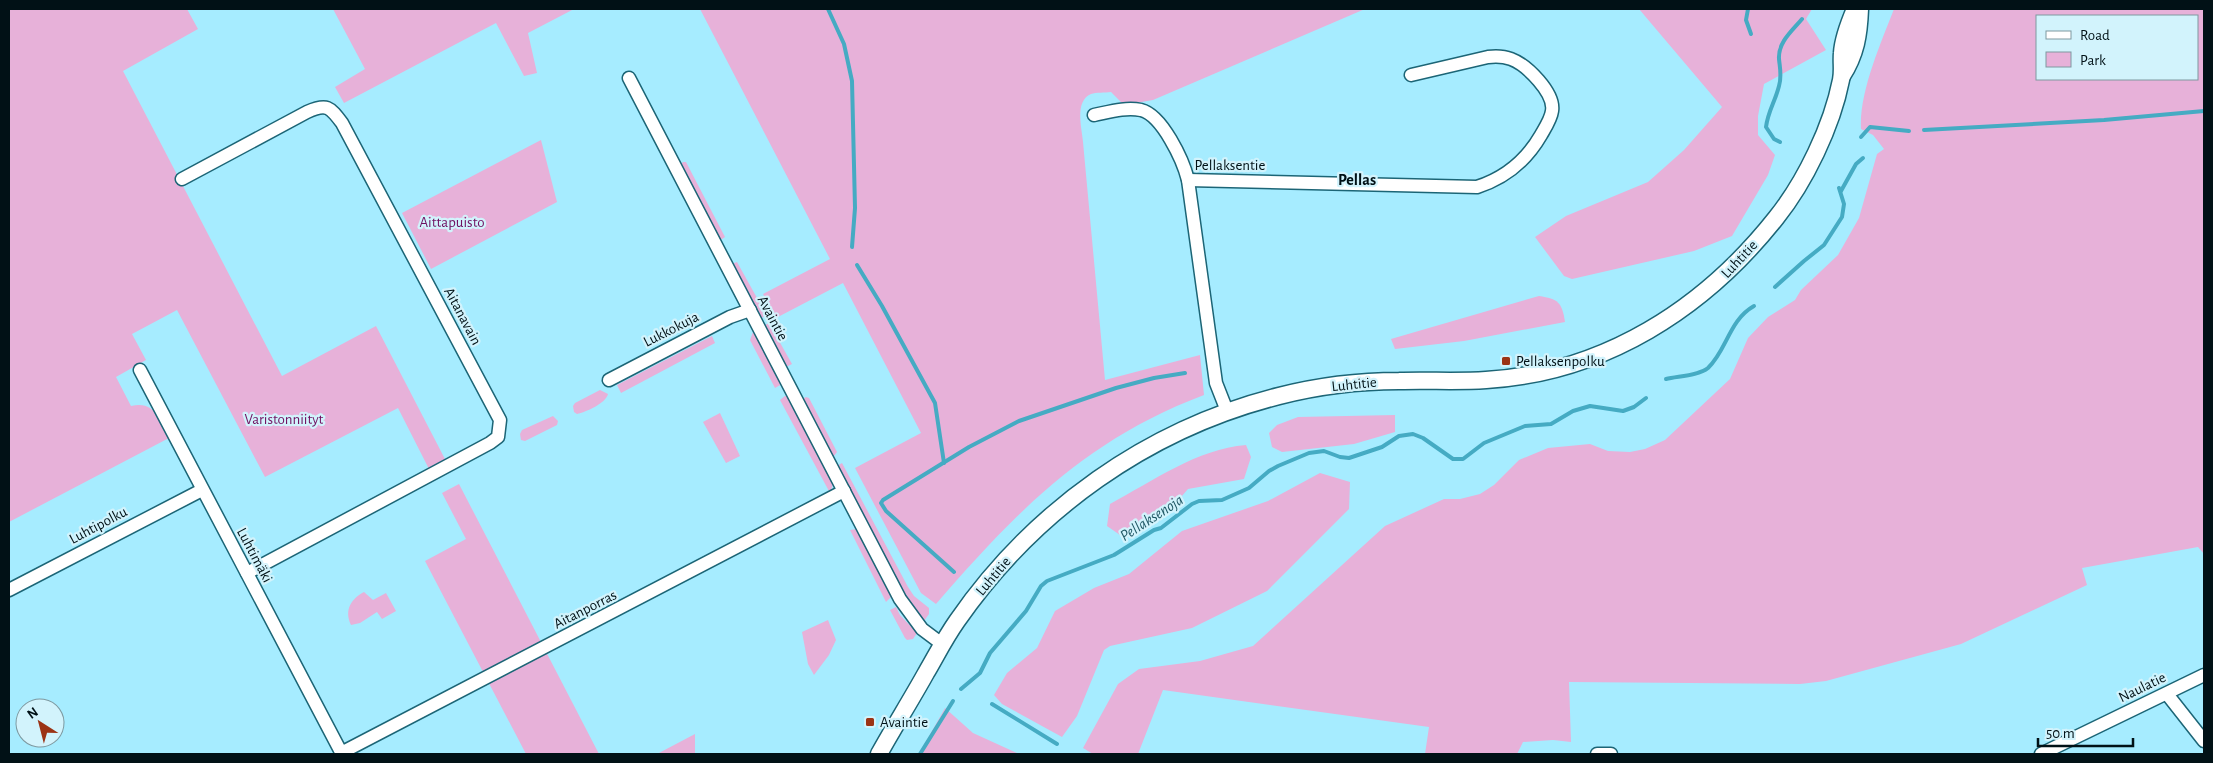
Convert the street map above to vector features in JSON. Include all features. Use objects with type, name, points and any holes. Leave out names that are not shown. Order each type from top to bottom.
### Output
[{"type":"street","name":"Luhtitie","points":[[1842,76],[1842,51],[1847,26],[1855,9]]},
{"type":"street","name":"Luhtitie","points":[[879,754],[942,644],[990,577],[1047,519],[1086,488],[1137,453],[1175,433],[1227,411],[1280,396],[1323,388],[1396,381],[1489,380],[1519,376],[1573,363],[1618,346],[1644,333],[1694,301],[1745,255],[1778,216],[1810,164],[1827,125],[1842,76],[1853,58],[1860,30],[1860,9]]},
{"type":"street","name":"Pellaksentie","points":[[1227,411],[1216,383],[1188,180],[1476,186],[1493,182],[1507,174],[1534,147],[1552,112],[1553,103],[1534,75],[1521,64],[1499,56],[1411,75]]},
{"type":"street","name":"Avaintie","points":[[629,78],[900,599],[922,629],[942,644]]},
{"type":"street","name":"Aitanavain","points":[[182,179],[313,110],[327,107],[333,111],[346,130],[500,420],[498,436],[490,443],[247,574]]},
{"type":"street","points":[[1094,115],[1128,109],[1147,112],[1154,117],[1180,155],[1188,180]]},
{"type":"street","name":"Lukkokuja","points":[[609,380],[730,317],[750,310]]},
{"type":"street","name":"Luhtimäki","points":[[140,370],[342,754]]},
{"type":"street","name":"Luhtipolku","points":[[9,590],[202,490]]},
{"type":"street","name":"Aitanporras","points":[[342,754],[844,491]]},
{"type":"street","name":"Naulatie","points":[[2041,754],[2204,676]]},
{"type":"street","points":[[2167,694],[2204,741]]},
{"type":"street","points":[[1597,754],[1611,754]]},
{"type":"green space","name":"Varistonniityt","points":[[9,9],[187,9],[198,29],[123,71],[282,376],[376,326],[446,461],[429,469],[398,408],[265,477],[177,310],[132,334],[146,360],[116,377],[131,406],[146,406],[156,413],[169,438],[9,522]]},
{"type":"green space","points":[[333,9],[574,9],[528,33],[537,73],[524,76],[496,23],[344,103],[335,87],[365,69]]},
{"type":"green space","points":[[700,9],[1365,9],[1153,100],[1124,105],[1111,92],[1093,93],[1082,103],[1080,116],[1105,380],[1200,355],[1204,395],[1162,413],[1088,456],[1025,509],[995,538],[936,604],[921,593],[855,468],[921,433],[843,283],[776,318],[763,294],[830,259]]},
{"type":"green space","points":[[1639,9],[1812,9],[1806,19],[1826,50],[1764,84],[1758,116],[1758,135],[1775,155],[1768,175],[1732,236],[1694,251],[1572,279],[1564,276],[1535,237],[1566,216],[1648,182],[1684,150],[1722,107]]},
{"type":"green space","points":[[1894,9],[2204,9],[2204,554],[2198,547],[2082,568],[2087,585],[1961,644],[1826,681],[1800,684],[1569,682],[1571,742],[1553,740],[1523,742],[1517,754],[1425,754],[1429,727],[1163,690],[1138,754],[1093,754],[1083,748],[1118,684],[1139,669],[1200,661],[1253,646],[1385,526],[1444,499],[1460,499],[1480,494],[1494,485],[1519,460],[1548,448],[1590,444],[1608,451],[1630,452],[1645,449],[1665,440],[1730,379],[1748,338],[1768,317],[1795,300],[1801,290],[1838,255],[1859,218],[1877,154],[1884,149],[1873,135],[1861,129],[1863,99],[1877,52]]},
{"type":"green space","name":"Aittapuisto","points":[[541,140],[557,202],[431,269],[402,213]]},
{"type":"green space","points":[[686,162],[725,237],[722,239],[720,239],[681,164]]},
{"type":"green space","points":[[737,262],[766,314],[762,318],[732,264]]},
{"type":"green space","points":[[1539,296],[1555,300],[1558,303],[1565,322],[1464,341],[1395,349],[1391,339]]},
{"type":"green space","points":[[769,323],[792,364],[786,367],[765,325]]},
{"type":"green space","points":[[753,332],[782,384],[775,388],[750,340]]},
{"type":"green space","points":[[712,336],[715,343],[621,393],[617,385]]},
{"type":"green space","points":[[600,390],[608,394],[604,401],[595,407],[577,414],[574,412],[573,406],[575,403]]},
{"type":"green space","points":[[788,396],[833,484],[830,493],[780,400]]},
{"type":"green space","points":[[809,398],[837,452],[834,456],[832,456],[803,399]]},
{"type":"green space","points":[[720,413],[740,456],[726,463],[703,422]]},
{"type":"green space","points":[[1395,415],[1395,432],[1354,444],[1282,452],[1272,447],[1269,433],[1277,425],[1298,417]]},
{"type":"green space","points":[[553,416],[558,421],[557,425],[525,441],[521,440],[520,434],[522,430]]},
{"type":"green space","points":[[1246,445],[1251,457],[1244,479],[1188,489],[1168,512],[1120,535],[1107,526],[1110,504],[1193,459],[1228,448]]},
{"type":"green space","points":[[842,463],[908,587],[914,596],[929,608],[929,614],[924,621],[908,603],[837,466]]},
{"type":"green space","points":[[1320,473],[1350,482],[1349,509],[1267,591],[1192,628],[1110,646],[1104,650],[1077,716],[1062,737],[1002,704],[994,695],[1007,673],[1037,648],[1055,611],[1094,588],[1129,574],[1182,531],[1268,501]]},
{"type":"green space","points":[[459,484],[599,754],[526,754],[425,561],[466,539],[442,493]]},
{"type":"green space","points":[[857,529],[891,597],[886,602],[850,530]]},
{"type":"green space","points":[[364,592],[373,600],[386,593],[396,611],[382,619],[377,612],[360,623],[351,625],[348,614],[350,606]]},
{"type":"green space","points":[[896,607],[900,615],[917,633],[913,639],[907,640],[905,638],[890,610]]},
{"type":"green space","points":[[828,620],[836,640],[829,655],[814,675],[808,664],[802,632]]},
{"type":"green space","points":[[945,708],[973,733],[1019,754],[919,754]]},
{"type":"green space","points":[[695,734],[695,754],[657,754]]},
{"type":"waterway","points":[[828,9],[844,44],[852,81],[855,208],[852,247]]},
{"type":"waterway","name":"Pellaksenoja","points":[[1748,9],[1746,20],[1751,34]]},
{"type":"waterway","name":"Pellaksenoja","points":[[1780,142],[1774,139],[1766,127],[1780,82],[1779,53],[1786,37],[1802,19]]},
{"type":"waterway","points":[[1924,130],[2104,120],[2204,111]]},
{"type":"waterway","points":[[1861,137],[1870,127],[1909,131]]},
{"type":"waterway","points":[[1841,191],[1856,164],[1863,158]]},
{"type":"waterway","name":"Pellaksenoja","points":[[1775,287],[1824,245],[1842,217],[1844,204],[1839,188]]},
{"type":"waterway","points":[[857,265],[882,306],[935,403],[944,463]]},
{"type":"waterway","name":"Pellaksenoja","points":[[1666,379],[1693,374],[1708,368],[1720,353],[1733,327],[1754,306]]},
{"type":"waterway","points":[[954,572],[886,511],[881,503],[883,500],[969,447],[1019,421],[1116,388],[1154,378],[1185,373]]},
{"type":"waterway","name":"Pellaksenoja","points":[[961,689],[980,673],[990,653],[1026,611],[1041,586],[1047,581],[1114,555],[1154,530],[1161,528],[1192,504],[1199,501],[1222,500],[1249,488],[1278,466],[1309,453],[1324,451],[1349,458],[1382,447],[1399,436],[1413,434],[1423,438],[1453,459],[1463,459],[1484,443],[1525,426],[1551,424],[1573,411],[1590,406],[1623,411],[1634,407],[1646,398]]},
{"type":"waterway","name":"Pellaksenoja","points":[[920,754],[953,701]]},
{"type":"waterway","points":[[992,704],[1057,744]]},
{"type":"place","name":"Pellaksenpolku","points":[[1506,361]]},
{"type":"place","name":"Avaintie","points":[[870,722]]},
{"type":"district","name":"Pellas","points":[[1357,179]]}]
